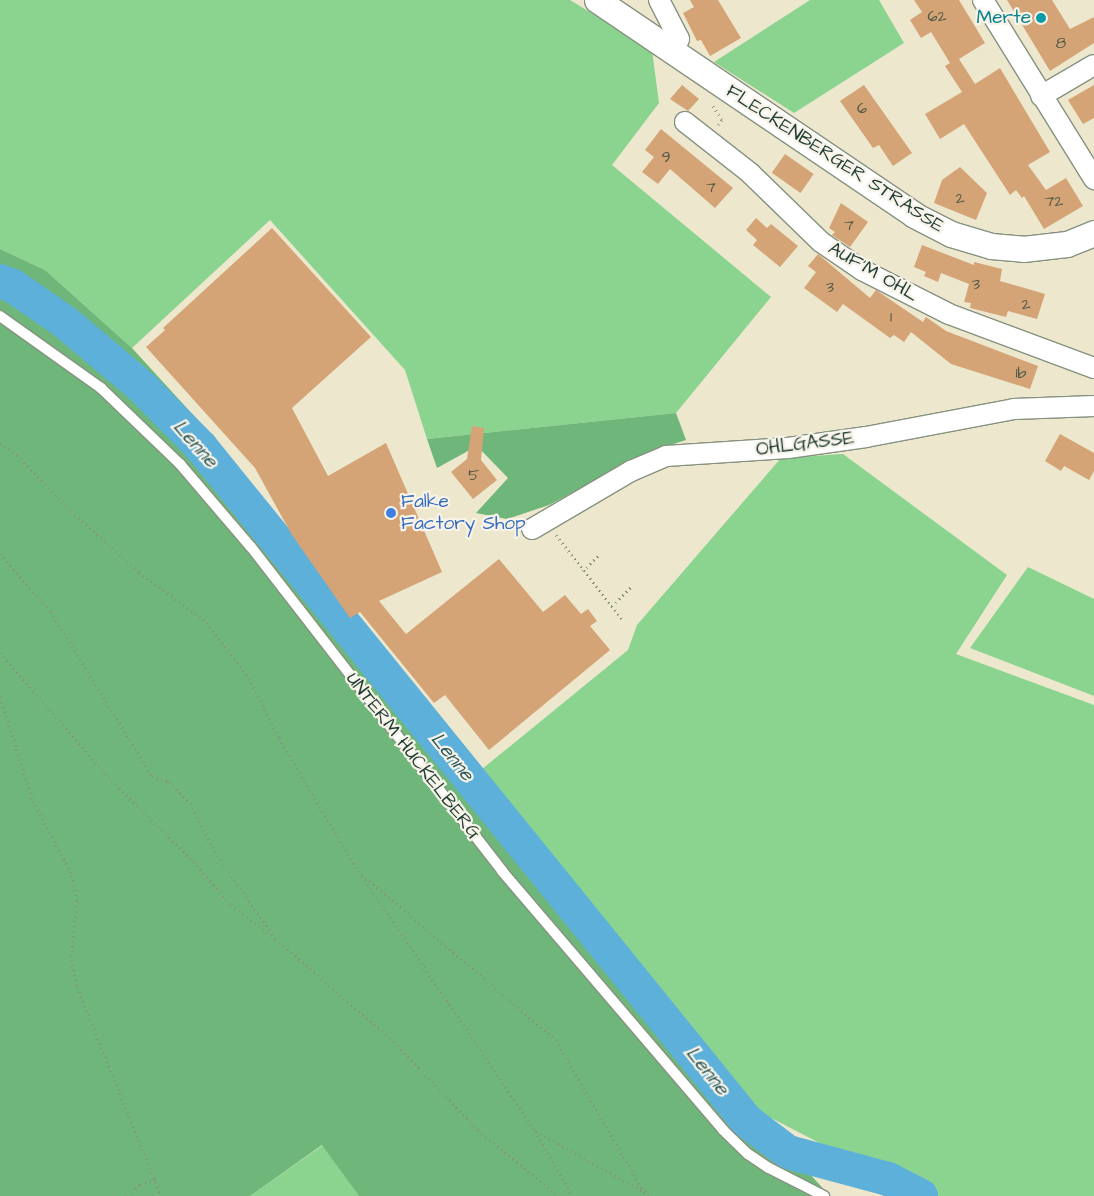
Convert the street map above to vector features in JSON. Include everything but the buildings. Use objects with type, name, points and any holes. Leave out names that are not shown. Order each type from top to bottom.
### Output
[{"type":"street","name":"FLECKENBERGER STRASSE","points":[[597,0],[914,215],[951,234],[991,246],[1024,249],[1067,244],[1094,233]]},
{"type":"street","points":[[658,0],[679,39],[672,51]]},
{"type":"street","points":[[983,0],[1094,179]]},
{"type":"street","points":[[1041,96],[1094,65]]},
{"type":"street","name":"AUF'M OHL","points":[[685,122],[750,173],[821,242],[862,270],[949,314],[1094,368]]},
{"type":"street","name":"OHLGASSE","points":[[539,526],[631,471],[666,456],[788,448],[866,437],[1014,409],[1094,406]]},
{"type":"lane","name":"UNTERM HUCKELBERG","points":[[0,316],[101,388],[180,464],[251,548],[502,871],[723,1130],[748,1154],[769,1168],[824,1196]]},
{"type":"path","points":[[706,138],[722,120],[707,93],[712,79]]},
{"type":"path","points":[[0,443],[17,454],[71,511],[139,572],[203,619],[249,678],[279,738],[358,871],[535,1131],[573,1196]]},
{"type":"path","points":[[539,526],[583,572],[622,619]]},
{"type":"path","points":[[0,554],[51,612],[152,776],[169,782],[190,802],[212,846],[276,939]]},
{"type":"path","points":[[583,572],[599,555]]},
{"type":"path","points":[[612,606],[631,587]]},
{"type":"path","points":[[0,653],[112,781],[190,858],[231,905],[276,939],[394,1042],[478,1130],[558,1196]]},
{"type":"path","points":[[0,697],[33,801],[72,875],[77,901],[71,960],[77,987],[156,1179],[161,1196]]},
{"type":"path","points":[[358,871],[556,1040],[644,1192]]},
{"type":"path","points":[[535,1131],[650,1196]]},
{"type":"path","points":[[128,1196],[140,1184],[156,1179]]},
{"type":"green space","points":[[0,0],[570,0],[652,50],[659,103],[612,165],[771,297],[676,413],[427,439],[405,370],[270,220],[132,348],[45,270],[0,249]]},
{"type":"green space","points":[[810,0],[879,0],[904,43],[794,113],[714,62]]},
{"type":"green space","points":[[0,249],[45,270],[132,348],[216,440],[350,622],[746,1105],[830,1196],[359,1196],[322,1145],[250,1196],[0,1196]]},
{"type":"green space","points":[[676,413],[686,440],[648,452],[549,505],[507,519],[476,513],[508,478],[477,446],[437,468],[427,439]]},
{"type":"green space","points":[[843,454],[1007,575],[956,654],[1094,705],[1094,1196],[922,1196],[746,1105],[476,774],[628,650],[637,625],[781,458]]},
{"type":"green space","points":[[1028,567],[1094,599],[1094,696],[970,648]]},
{"type":"green space","points":[[323,1145],[359,1196],[250,1196]]},
{"type":"waterway","name":"Lenne","points":[[0,281],[13,286],[65,322],[143,388],[201,447],[747,1121],[788,1152],[888,1179],[921,1196]]},
{"type":"place","name":"Merte","points":[[1041,18]]},
{"type":"place","name":"Falke Factory Shop","points":[[391,513]]}]
